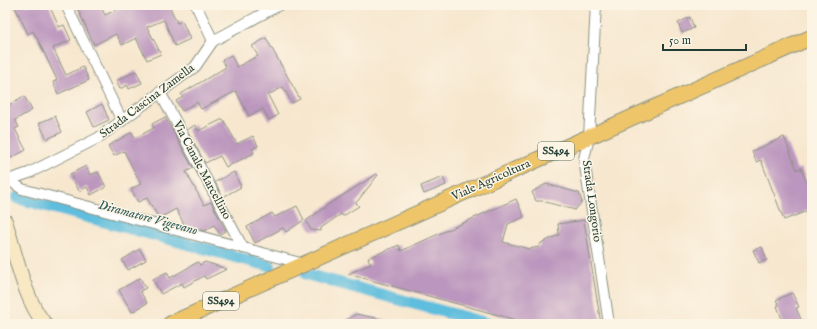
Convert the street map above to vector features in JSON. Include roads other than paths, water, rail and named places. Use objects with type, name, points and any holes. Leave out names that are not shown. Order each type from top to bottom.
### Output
[{"type":"main road","name":"Viale Agricoltura","points":[[170,324],[812,37]]},
{"type":"main road","points":[[5,221],[29,297],[40,318],[45,324]]},
{"type":"main road","points":[[29,297],[31,324]]},
{"type":"street","points":[[66,5],[122,121]]},
{"type":"street","points":[[196,5],[213,41]]},
{"type":"street","name":"Strada Cascina Zamella","points":[[7,180],[29,173],[98,138],[195,67],[213,41],[279,5]]},
{"type":"street","name":"Strada Longorio","points":[[596,5],[589,137],[584,159],[609,324]]},
{"type":"street","name":"Via Canale Marcellino","points":[[160,92],[243,248]]},
{"type":"street","points":[[7,180],[22,189],[302,265]]},
{"type":"waterway","name":"Diramatore Vigevano","points":[[17,198],[270,266]]},
{"type":"waterway","name":"Diramatore Vigevano","points":[[306,274],[489,324]]}]
